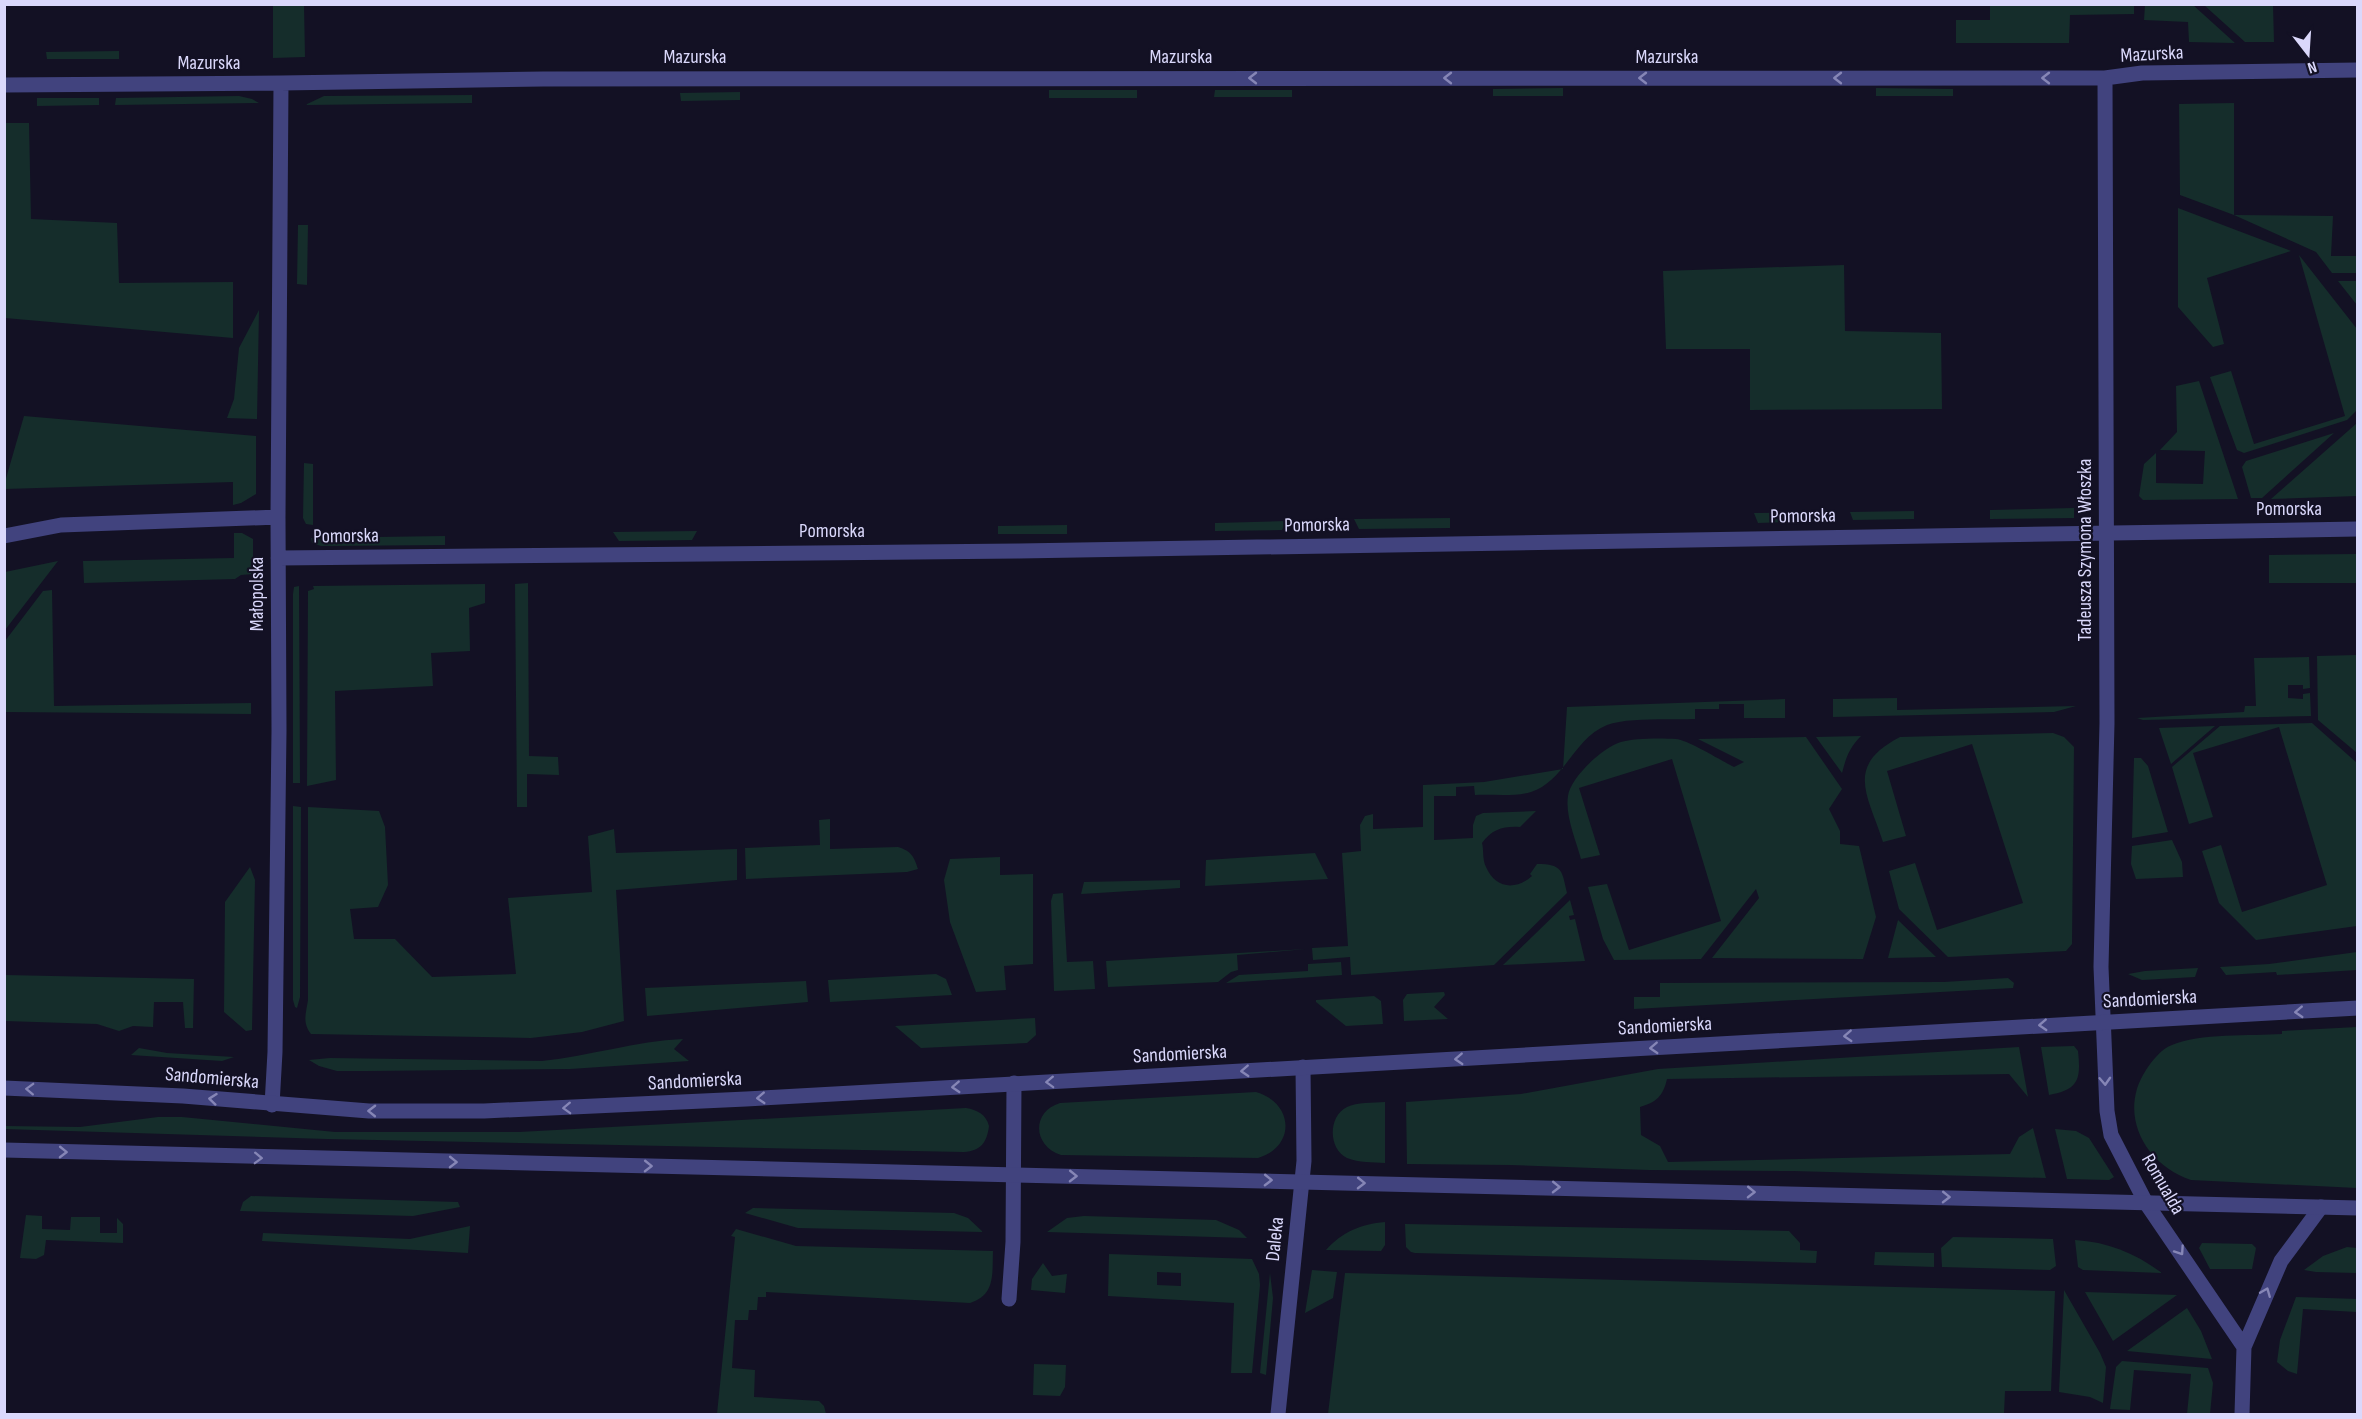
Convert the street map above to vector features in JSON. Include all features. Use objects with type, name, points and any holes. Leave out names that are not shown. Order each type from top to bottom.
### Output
[{"type":"street","name":"Mazurska","points":[[4,85],[566,78],[2105,78],[2142,74],[2358,70]]},
{"type":"street","name":"Tadeusza Szymona Włoszka","points":[[2101,1022],[2107,723],[2105,78]]},
{"type":"street","name":"Małopolska","points":[[272,1105],[275,1052],[279,731],[281,83]]},
{"type":"street","points":[[4,536],[68,525],[278,517]]},
{"type":"street","name":"Pomorska","points":[[278,558],[1030,551],[2358,529]]},
{"type":"street","name":"Sandomierska","points":[[4,1088],[183,1096],[272,1105],[369,1111],[495,1111],[629,1106],[2358,1008]]},
{"type":"street","name":"Romualda","points":[[2101,1022],[2106,1111],[2111,1135],[2146,1203],[2244,1347]]},
{"type":"street","name":"Daleka","points":[[1278,1414],[1305,1144],[1303,1068]]},
{"type":"street","points":[[1009,1299],[1014,1175],[1014,1083]]},
{"type":"street","points":[[4,1150],[2358,1208]]},
{"type":"street","points":[[2242,1414],[2244,1347],[2281,1261],[2321,1207]]},
{"type":"green space","points":[[273,5],[304,5],[305,57],[273,58]]},
{"type":"green space","points":[[1990,5],[2134,5],[2134,14],[2070,15],[2069,43],[1956,43],[1956,20],[1990,20]]},
{"type":"green space","points":[[2145,5],[2193,5],[2235,43],[2189,42],[2188,22],[2144,20]]},
{"type":"green space","points":[[2204,5],[2273,5],[2274,42],[2245,42]]},
{"type":"green space","points":[[119,51],[119,59],[47,59],[46,52]]},
{"type":"green space","points":[[1563,88],[1563,96],[1493,96],[1493,89]]},
{"type":"green space","points":[[1876,88],[1953,89],[1953,96],[1876,96]]},
{"type":"green space","points":[[1049,90],[1137,90],[1137,98],[1049,98]]},
{"type":"green space","points":[[1215,90],[1292,90],[1292,97],[1214,97]]},
{"type":"green space","points":[[740,92],[740,100],[681,101],[680,93]]},
{"type":"green space","points":[[472,95],[472,103],[305,105],[324,96]]},
{"type":"green space","points":[[239,96],[259,103],[115,105],[116,98]]},
{"type":"green space","points":[[37,98],[99,98],[99,105],[37,106]]},
{"type":"green space","points":[[2234,103],[2234,215],[2180,195],[2179,104]]},
{"type":"green space","points":[[5,123],[29,123],[31,219],[117,223],[119,283],[233,282],[233,338],[5,318]]},
{"type":"green space","points":[[2178,208],[2291,251],[2207,278],[2224,344],[2213,347],[2178,307]]},
{"type":"green space","points":[[2234,215],[2333,216],[2331,256],[2357,256],[2357,273],[2332,273],[2316,252]]},
{"type":"green space","points":[[298,225],[308,225],[307,285],[297,284]]},
{"type":"green space","points":[[2299,255],[2357,329],[2357,410],[2347,420],[2244,453],[2237,450],[2210,377],[2231,371],[2254,444],[2345,416]]},
{"type":"green space","points":[[1844,265],[1845,331],[1941,333],[1942,409],[1750,410],[1750,349],[1666,349],[1663,271]]},
{"type":"green space","points":[[2338,281],[2357,281],[2357,305]]},
{"type":"green space","points":[[259,310],[257,419],[227,418],[234,399],[239,348]]},
{"type":"green space","points":[[2199,381],[2238,499],[2143,500],[2139,496],[2144,464],[2156,453],[2156,483],[2203,484],[2205,451],[2160,450],[2177,432],[2176,386]]},
{"type":"green space","points":[[24,416],[256,436],[256,494],[233,505],[233,482],[5,489]]},
{"type":"green space","points":[[2357,423],[2357,496],[2271,499]]},
{"type":"green space","points":[[2334,433],[2262,498],[2251,498],[2242,467],[2246,461]]},
{"type":"green space","points":[[304,463],[313,464],[313,525],[306,524],[303,518]]},
{"type":"green space","points":[[2074,508],[2074,518],[1990,519],[1990,510]]},
{"type":"green space","points":[[1914,511],[1914,519],[1853,520],[1850,512]]},
{"type":"green space","points":[[1824,512],[1824,521],[1758,523],[1754,513]]},
{"type":"green space","points":[[1450,518],[1450,528],[1359,529],[1354,519]]},
{"type":"green space","points":[[1286,521],[1282,530],[1215,531],[1215,523]]},
{"type":"green space","points":[[1067,525],[1067,534],[998,534],[998,526]]},
{"type":"green space","points":[[697,531],[692,540],[619,541],[613,532]]},
{"type":"green space","points":[[234,533],[242,533],[253,539],[253,574],[241,575],[235,579],[84,583],[83,561],[234,558]]},
{"type":"green space","points":[[445,536],[445,545],[321,546],[312,543],[311,538]]},
{"type":"green space","points":[[2357,554],[2357,583],[2269,583],[2269,555]]},
{"type":"green space","points":[[58,561],[5,630],[5,572]]},
{"type":"green space","points":[[528,583],[529,756],[558,757],[559,775],[527,774],[527,807],[517,807],[515,584]]},
{"type":"green space","points":[[485,584],[485,603],[469,608],[470,651],[431,653],[433,686],[335,691],[336,780],[307,786],[308,591],[314,589],[313,586]]},
{"type":"green space","points":[[299,586],[300,783],[293,783],[293,594],[294,587]]},
{"type":"green space","points":[[52,590],[54,706],[251,703],[251,714],[5,712],[5,641],[43,591]]},
{"type":"green space","points":[[2358,655],[2357,753],[2318,720],[2317,656]]},
{"type":"green space","points":[[2309,657],[2310,688],[2303,689],[2303,685],[2288,685],[2288,698],[2303,699],[2303,694],[2310,693],[2311,716],[2143,720],[2137,718],[2244,712],[2245,706],[2256,706],[2254,658]]},
{"type":"green space","points":[[1897,698],[1897,710],[2076,706],[2054,712],[1833,717],[1833,699]]},
{"type":"green space","points":[[1785,699],[1785,718],[1744,718],[1744,704],[1719,704],[1719,709],[1695,709],[1695,719],[1616,722],[1596,731],[1586,739],[1563,767],[1567,707]]},
{"type":"green space","points":[[2312,723],[2357,763],[2357,926],[2256,940],[2219,903],[2202,851],[2221,845],[2242,912],[2327,885],[2279,727],[2193,753],[2213,817],[2189,824],[2172,767],[2220,726]]},
{"type":"green space","points":[[2215,726],[2171,764],[2159,728]]},
{"type":"green space","points":[[2053,733],[2064,737],[2074,747],[2072,944],[2066,951],[1948,957],[1899,909],[1889,871],[1915,863],[1937,930],[2023,903],[1972,744],[1887,771],[1906,836],[1883,842],[1867,796],[1866,771],[1872,759],[1883,748],[1900,737]]},
{"type":"green space","points":[[1861,736],[1849,753],[1842,773],[1816,737]]},
{"type":"green space","points":[[1806,737],[1842,789],[1829,809],[1840,831],[1840,844],[1859,846],[1876,917],[1863,959],[1712,958],[1759,898],[1756,889],[1701,959],[1614,960],[1603,939],[1588,887],[1607,884],[1629,950],[1721,921],[1672,759],[1579,788],[1600,855],[1581,859],[1569,820],[1567,804],[1570,789],[1581,772],[1605,750],[1626,741],[1656,738],[1681,740],[1734,767],[1744,762],[1698,739]]},
{"type":"green space","points":[[2134,758],[2141,758],[2148,766],[2168,832],[2132,838]]},
{"type":"green space","points":[[1561,769],[1543,786],[1524,794],[1475,795],[1474,786],[1456,787],[1456,796],[1434,796],[1434,840],[1473,838],[1476,816],[1483,813],[1536,811],[1520,827],[1499,829],[1486,838],[1482,843],[1486,867],[1495,879],[1506,885],[1526,881],[1532,876],[1530,874],[1537,864],[1557,867],[1562,874],[1567,893],[1494,965],[1351,975],[1350,957],[1313,960],[1312,948],[1348,946],[1342,853],[1361,851],[1360,825],[1365,816],[1373,814],[1373,829],[1423,827],[1423,785],[1484,782]]},
{"type":"green space","points":[[293,806],[301,807],[300,997],[297,1008],[293,1000]]},
{"type":"green space","points":[[308,807],[379,811],[385,827],[388,885],[378,907],[350,909],[354,939],[395,939],[432,977],[516,974],[508,898],[592,892],[588,836],[614,829],[616,853],[737,849],[737,880],[616,890],[624,1021],[582,1032],[531,1038],[311,1034],[306,1026],[305,1018],[308,1000]]},
{"type":"green space","points":[[830,819],[830,849],[898,847],[911,855],[918,869],[907,872],[746,879],[745,848],[820,845],[819,820]]},
{"type":"green space","points":[[2172,840],[2182,862],[2183,877],[2136,879],[2131,864],[2132,846]]},
{"type":"green space","points":[[1315,853],[1328,879],[1205,886],[1206,860]]},
{"type":"green space","points":[[1000,857],[1000,875],[1033,874],[1033,964],[1004,966],[1006,990],[976,992],[950,922],[944,880],[950,859]]},
{"type":"green space","points":[[250,867],[255,880],[252,1030],[246,1031],[224,1012],[225,902]]},
{"type":"green space","points":[[1180,880],[1180,888],[1081,894],[1084,882]]},
{"type":"green space","points":[[1063,893],[1067,962],[1093,961],[1095,989],[1054,991],[1051,901],[1053,894]]},
{"type":"green space","points":[[1570,900],[1574,915],[1569,916],[1570,920],[1575,919],[1585,961],[1503,965]]},
{"type":"green space","points":[[1898,920],[1936,957],[1888,958]]},
{"type":"green space","points":[[1306,949],[1237,955],[1238,970],[1231,972],[1218,982],[1108,987],[1106,961]]},
{"type":"green space","points":[[2357,952],[2357,970],[2277,975],[2276,972],[2226,975],[2220,967],[2269,964]]},
{"type":"green space","points":[[1341,962],[1342,975],[1226,983],[1239,975],[1308,971],[1308,964]]},
{"type":"green space","points":[[2198,968],[2195,977],[2142,980],[2128,974],[2145,971]]},
{"type":"green space","points":[[936,974],[946,979],[952,995],[830,1002],[828,980]]},
{"type":"green space","points":[[5,975],[194,979],[193,1028],[185,1028],[183,1002],[154,1002],[153,1027],[133,1026],[119,1031],[97,1024],[5,1021]]},
{"type":"green space","points":[[2008,978],[2014,983],[2013,988],[1634,1009],[1634,997],[1660,997],[1660,983],[1944,982]]},
{"type":"green space","points":[[806,981],[808,1002],[647,1016],[645,988]]},
{"type":"green space","points":[[1444,992],[1445,995],[1434,1007],[1448,1019],[1404,1021],[1403,1000],[1407,994]]},
{"type":"green space","points":[[1374,996],[1381,1001],[1383,1024],[1346,1026],[1316,1002],[1316,1000]]},
{"type":"green space","points":[[1035,1018],[1036,1035],[1027,1043],[921,1048],[895,1026]]},
{"type":"green space","points":[[2357,1027],[2357,1188],[2191,1180],[2160,1163],[2140,1136],[2135,1120],[2134,1104],[2138,1087],[2151,1063],[2168,1047],[2196,1038],[2282,1034],[2282,1031]]},
{"type":"green space","points":[[683,1039],[674,1049],[689,1061],[570,1069],[337,1071],[319,1066],[309,1060],[330,1058],[542,1061]]},
{"type":"green space","points":[[2074,1046],[2078,1051],[2079,1061],[2076,1082],[2067,1090],[2049,1095],[2041,1047]]},
{"type":"green space","points":[[2019,1047],[2028,1097],[2009,1074],[1667,1079],[1658,1098],[1640,1107],[1641,1135],[1660,1146],[1668,1162],[2010,1154],[2019,1137],[2033,1128],[2046,1178],[1407,1164],[1406,1102],[1521,1094],[1658,1069]]},
{"type":"green space","points":[[139,1048],[167,1053],[234,1057],[222,1061],[131,1055]]},
{"type":"green space","points":[[1256,1092],[1278,1105],[1286,1125],[1279,1145],[1258,1158],[1061,1155],[1052,1151],[1045,1144],[1039,1129],[1044,1114],[1051,1107],[1060,1103]]},
{"type":"green space","points":[[1385,1102],[1385,1163],[1356,1161],[1341,1154],[1336,1148],[1333,1132],[1336,1118],[1341,1111],[1355,1104]]},
{"type":"green space","points":[[966,1108],[980,1113],[986,1118],[989,1126],[987,1137],[982,1145],[975,1150],[964,1152],[327,1139],[4,1129],[5,1126],[80,1127],[158,1117],[182,1117],[335,1132],[519,1132]]},
{"type":"green space","points":[[2055,1129],[2076,1131],[2089,1138],[2114,1177],[2109,1180],[2067,1179]]},
{"type":"green space","points":[[251,1196],[458,1202],[460,1207],[413,1216],[240,1211],[243,1202]]},
{"type":"green space","points":[[753,1208],[954,1213],[968,1218],[983,1232],[798,1228],[745,1213]]},
{"type":"green space","points":[[26,1215],[42,1216],[42,1229],[70,1230],[71,1217],[100,1217],[100,1233],[117,1233],[117,1218],[123,1224],[123,1243],[46,1240],[44,1255],[36,1259],[20,1258]]},
{"type":"green space","points":[[1084,1216],[1216,1220],[1239,1230],[1247,1238],[1047,1232],[1067,1218]]},
{"type":"green space","points":[[1385,1222],[1385,1245],[1381,1251],[1326,1250],[1352,1230]]},
{"type":"green space","points":[[1405,1224],[1789,1231],[1800,1243],[1800,1250],[1817,1251],[1816,1263],[1415,1253],[1406,1247]]},
{"type":"green space","points":[[470,1226],[468,1253],[262,1241],[263,1233],[410,1239]]},
{"type":"green space","points":[[736,1229],[796,1246],[993,1251],[991,1282],[984,1295],[970,1303],[766,1292],[766,1297],[758,1297],[757,1310],[749,1310],[748,1320],[735,1320],[732,1368],[755,1370],[754,1397],[819,1401],[824,1406],[826,1414],[717,1414],[735,1237],[731,1236]]},
{"type":"green space","points":[[1953,1237],[2053,1239],[2056,1266],[2050,1270],[1942,1267],[1941,1248]]},
{"type":"green space","points":[[2075,1240],[2099,1243],[2121,1250],[2162,1273],[2083,1270],[2078,1267]]},
{"type":"green space","points":[[2202,1243],[2252,1244],[2256,1248],[2252,1269],[2210,1269],[2199,1248]]},
{"type":"green space","points":[[2347,1247],[2357,1248],[2357,1273],[2304,1270],[2323,1256]]},
{"type":"green space","points":[[1875,1252],[1934,1253],[1934,1267],[1874,1265]]},
{"type":"green space","points":[[1109,1254],[1252,1259],[1259,1274],[1260,1285],[1252,1373],[1231,1373],[1234,1303],[1108,1296]],"holes":[[[1157,1272],[1181,1273],[1181,1286],[1157,1285]]]},
{"type":"green space","points":[[1043,1263],[1052,1276],[1067,1274],[1065,1293],[1031,1290],[1032,1279]]},
{"type":"green space","points":[[1312,1270],[1337,1272],[1333,1298],[1305,1313]]},
{"type":"green space","points":[[1270,1273],[1273,1298],[1266,1375],[1260,1373]]},
{"type":"green space","points":[[1345,1273],[2055,1291],[2051,1391],[2005,1391],[2004,1414],[1328,1414]]},
{"type":"green space","points":[[2064,1290],[2106,1367],[2103,1403],[2090,1397],[2059,1392]]},
{"type":"green space","points":[[2085,1292],[2177,1295],[2113,1341]]},
{"type":"green space","points":[[2296,1297],[2358,1299],[2357,1312],[2303,1309],[2297,1374],[2288,1371],[2277,1362],[2280,1340]]},
{"type":"green space","points":[[2187,1308],[2201,1331],[2212,1359],[2127,1351]]},
{"type":"green space","points":[[2122,1361],[2208,1368],[2213,1383],[2210,1414],[2187,1414],[2191,1374],[2134,1370],[2130,1410],[2110,1409],[2116,1367]]},
{"type":"green space","points":[[1034,1364],[1066,1365],[1065,1387],[1060,1396],[1033,1395]]}]
